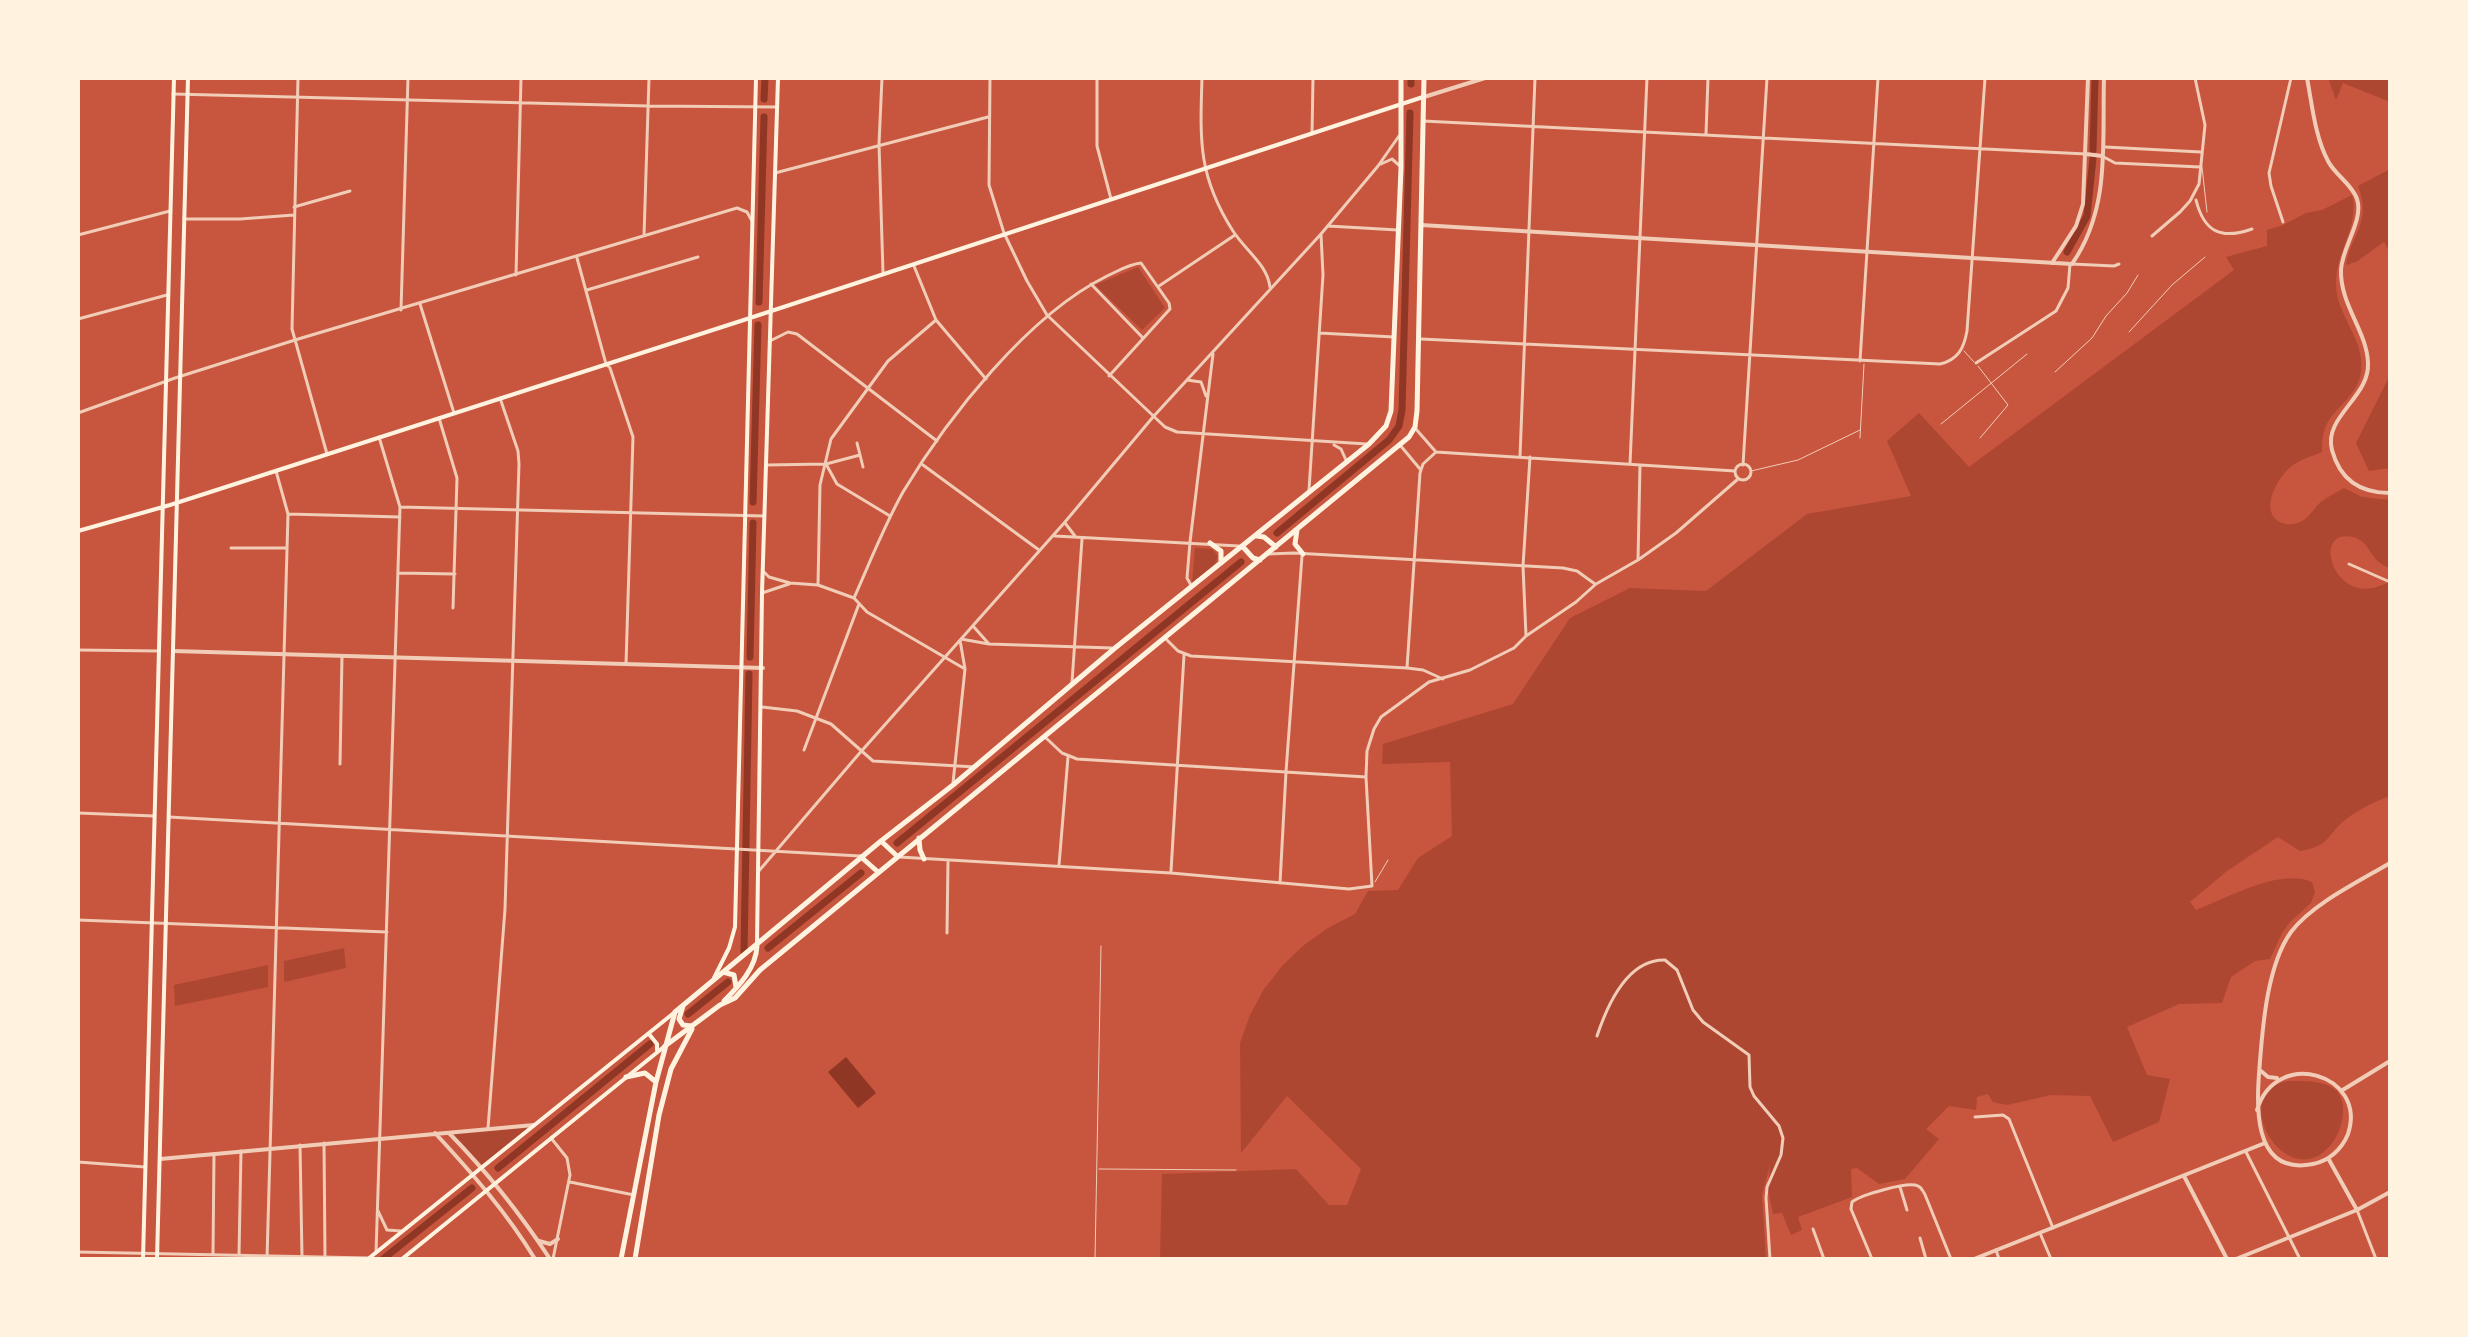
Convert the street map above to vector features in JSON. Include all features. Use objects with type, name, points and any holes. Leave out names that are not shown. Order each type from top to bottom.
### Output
[{"type":"main road","points":[[143,1256],[174,78]]},
{"type":"main road","points":[[157,1256],[188,78]]},
{"type":"main road","points":[[713,980],[729,948],[735,927],[739,849],[756,78]]},
{"type":"main road","points":[[402,1259],[656,1052],[720,1005],[734,991],[755,959],[763,668],[762,593],[778,78]]},
{"type":"main road","points":[[369,1259],[1381,433],[1389,419],[1394,337],[1401,168],[1401,78]]},
{"type":"main road","points":[[720,1005],[735,998],[760,970],[897,856],[1400,445],[1415,427],[1424,78]]},
{"type":"main road","points":[[78,531],[276,471],[1424,97]]},
{"type":"main road","points":[[1297,530],[1295,544],[1303,554]]},
{"type":"main road","points":[[1253,538],[1262,536],[1276,547]]},
{"type":"main road","points":[[1210,543],[1221,551],[1220,564]]},
{"type":"main road","points":[[1243,547],[1253,558],[1261,560]]},
{"type":"main road","points":[[155,816],[169,817]]},
{"type":"main road","points":[[919,838],[924,859]]},
{"type":"main road","points":[[881,841],[897,856]]},
{"type":"main road","points":[[861,857],[878,872]]},
{"type":"main road","points":[[723,972],[732,973],[737,980],[734,991]]},
{"type":"main road","points":[[683,1005],[679,1016],[681,1022],[695,1025]]},
{"type":"main road","points":[[621,1259],[656,1082],[675,1012]]},
{"type":"main road","points":[[635,1259],[659,1115],[673,1062],[695,1025]]},
{"type":"main road","points":[[648,1033],[657,1044],[656,1052]]},
{"type":"main road","points":[[626,1077],[645,1073],[656,1082]]},
{"type":"street","points":[[298,78],[292,326],[327,454]]},
{"type":"street","points":[[401,310],[408,78]]},
{"type":"street","points":[[516,275],[521,78]]},
{"type":"street","points":[[644,236],[649,78]]},
{"type":"street","points":[[882,78],[879,144],[883,273]]},
{"type":"street","points":[[990,78],[989,185],[1004,233],[1047,315],[1109,376],[1171,430],[1202,435],[1369,444]]},
{"type":"street","points":[[1097,78],[1097,146],[1111,199]]},
{"type":"street","points":[[1202,78],[1204,169],[1217,206],[1235,235],[1268,274],[1270,288]]},
{"type":"street","points":[[1312,134],[1313,78]]},
{"type":"street","points":[[1424,97],[1485,78]]},
{"type":"street","points":[[1520,456],[1535,78]]},
{"type":"street","points":[[1630,464],[1647,78]]},
{"type":"street","points":[[1706,134],[1708,78]]},
{"type":"street","points":[[1415,427],[1436,452],[1735,471],[1743,465],[1767,78]]},
{"type":"street","points":[[1862,361],[1878,78]]},
{"type":"street","points":[[1419,339],[1944,363],[1962,350],[1967,331],[1985,78]]},
{"type":"street","points":[[2052,263],[2070,238],[2080,216],[2086,154],[2088,78]]},
{"type":"street","points":[[1976,363],[2056,311],[2068,288],[2071,264],[2085,245],[2096,216],[2102,156],[2104,78]]},
{"type":"street","points":[[2152,236],[2190,201],[2199,184],[2205,125],[2195,78]]},
{"type":"street","points":[[2283,222],[2269,173],[2291,78]]},
{"type":"street","points":[[2307,78],[2325,156],[2354,192],[2359,206],[2345,249],[2341,274],[2347,305],[2368,362],[2363,386],[2332,433],[2332,450],[2338,466],[2351,483],[2368,492],[2390,493]]},
{"type":"street","points":[[173,94],[777,107]]},
{"type":"street","points":[[775,173],[988,117]]},
{"type":"street","points":[[1423,121],[2086,154],[2102,156],[2115,163],[2200,165]]},
{"type":"street","points":[[758,872],[1053,536],[1153,417],[1328,226],[1400,134]]},
{"type":"street","points":[[2102,147],[2201,152]]},
{"type":"street","points":[[1378,166],[1392,159],[1401,168]]},
{"type":"street","points":[[294,207],[350,191]]},
{"type":"street","points":[[2196,200],[2201,217],[2214,231],[2237,234],[2252,229]]},
{"type":"street","points":[[78,413],[180,376],[295,340],[740,208],[747,212],[752,221]]},
{"type":"street","points":[[78,235],[170,211]]},
{"type":"street","points":[[184,219],[294,215]]},
{"type":"street","points":[[1421,225],[2052,263],[2119,264]]},
{"type":"street","points":[[1328,226],[1398,230]]},
{"type":"street","points":[[1309,493],[1324,264],[1321,234]]},
{"type":"street","points":[[1158,286],[1235,235]]},
{"type":"street","points":[[577,257],[606,364],[633,437],[626,664]]},
{"type":"street","points":[[586,291],[698,257]]},
{"type":"street","points":[[854,598],[890,516],[938,441],[986,379],[1047,315],[1091,284],[1137,262],[1144,265],[1170,309],[1109,376]]},
{"type":"street","points":[[913,263],[936,320],[986,379]]},
{"type":"street","points":[[1091,284],[1143,338]]},
{"type":"street","points":[[78,319],[168,295]]},
{"type":"street","points":[[420,304],[454,413]]},
{"type":"street","points":[[818,585],[820,485],[835,431],[888,361],[936,320]]},
{"type":"street","points":[[772,340],[782,333],[797,334],[938,441]]},
{"type":"street","points":[[1319,333],[1394,337]]},
{"type":"street","points":[[1192,587],[1187,578],[1190,542],[1213,352]]},
{"type":"street","points":[[1187,380],[1201,382],[1207,399]]},
{"type":"street","points":[[488,1128],[505,909],[519,457],[500,398]]},
{"type":"street","points":[[439,418],[457,478],[453,608]]},
{"type":"street","points":[[376,1253],[400,517],[400,507],[379,437]]},
{"type":"street","points":[[857,443],[863,467]]},
{"type":"street","points":[[1330,443],[1341,449],[1347,462]]},
{"type":"street","points":[[1400,445],[1420,469]]},
{"type":"street","points":[[1407,668],[1420,469],[1436,452]]},
{"type":"street","points":[[767,465],[826,464],[860,455]]},
{"type":"street","points":[[1526,636],[1523,566],[1530,457]]},
{"type":"street","points":[[826,464],[837,484],[890,516]]},
{"type":"street","points":[[922,464],[1039,550]]},
{"type":"street","points":[[1638,560],[1640,465]]},
{"type":"street","points":[[1738,479],[1746,480],[1751,471],[1743,465]]},
{"type":"street","points":[[267,1258],[288,514],[276,471]]},
{"type":"street","points":[[1735,471],[1738,479]]},
{"type":"street","points":[[897,856],[1171,873],[1349,889],[1372,886],[1366,777],[1370,739],[1381,717],[1429,682],[1470,670],[1514,648],[1596,584],[1638,560],[1696,518],[1738,479]]},
{"type":"street","points":[[400,507],[765,516]]},
{"type":"street","points":[[288,514],[400,517]]},
{"type":"street","points":[[1065,522],[1069,531],[1080,538]]},
{"type":"street","points":[[1053,536],[1243,547]]},
{"type":"street","points":[[1072,684],[1080,538]]},
{"type":"street","points":[[1276,547],[1294,553]]},
{"type":"street","points":[[231,548],[287,548]]},
{"type":"street","points":[[1268,554],[1523,566],[1577,571],[1596,584]]},
{"type":"street","points":[[1280,883],[1303,554]]},
{"type":"street","points":[[2349,564],[2390,582]]},
{"type":"street","points":[[763,569],[769,577],[790,583],[818,585],[854,598],[867,612],[965,669]]},
{"type":"street","points":[[398,573],[455,574]]},
{"type":"street","points":[[762,593],[790,583]]},
{"type":"street","points":[[804,750],[859,604]]},
{"type":"street","points":[[973,626],[989,644]]},
{"type":"street","points":[[1165,638],[1184,655],[1407,668],[1423,670],[1443,679]]},
{"type":"street","points":[[960,640],[989,644],[1115,648]]},
{"type":"street","points":[[953,785],[965,669],[960,640]]},
{"type":"street","points":[[78,650],[159,651]]},
{"type":"street","points":[[173,651],[763,668]]},
{"type":"street","points":[[1171,873],[1184,655]]},
{"type":"street","points":[[340,764],[342,656]]},
{"type":"street","points":[[762,707],[781,707],[831,724],[863,750],[868,758],[878,762],[975,767]]},
{"type":"street","points":[[1044,735],[1068,757],[1366,777]]},
{"type":"street","points":[[1059,866],[1068,757]]},
{"type":"street","points":[[78,813],[155,816]]},
{"type":"street","points":[[169,817],[861,857]]},
{"type":"street","points":[[947,933],[948,861]]},
{"type":"street","points":[[2260,1069],[2268,1077],[2318,1076],[2331,1081],[2341,1091],[2350,1111],[2350,1122],[2343,1143],[2328,1158],[2304,1165],[2292,1164],[2280,1159],[2265,1143],[2257,1110],[2260,1069],[2266,1006],[2278,960],[2291,932],[2331,899],[2390,863]]},
{"type":"street","points":[[78,920],[387,932]]},
{"type":"street","points":[[1597,1036],[1610,1002],[1621,987],[1641,966],[1665,960],[1677,970],[1693,1010],[1703,1022],[1745,1050],[1750,1062],[1750,1087],[1779,1126],[1783,1138],[1781,1155],[1767,1187],[1770,1259]]},
{"type":"street","points":[[2341,1091],[2390,1061]]},
{"type":"street","points":[[2257,1110],[2266,1089],[2280,1078]]},
{"type":"street","points":[[1975,1117],[2003,1115],[2009,1119],[2053,1228]]},
{"type":"street","points":[[160,1159],[536,1124]]},
{"type":"street","points":[[447,1132],[482,1168],[552,1259]]},
{"type":"street","points":[[435,1133],[486,1191],[520,1234],[535,1259]]},
{"type":"street","points":[[551,1138],[567,1158],[569,1182],[552,1259]]},
{"type":"street","points":[[324,1143],[325,1257]]},
{"type":"street","points":[[1974,1259],[2265,1143]]},
{"type":"street","points":[[300,1145],[302,1257]]},
{"type":"street","points":[[239,1255],[241,1151]]},
{"type":"street","points":[[2246,1152],[2300,1259]]},
{"type":"street","points":[[213,1255],[214,1154]]},
{"type":"street","points":[[2328,1158],[2357,1210],[2376,1259]]},
{"type":"street","points":[[78,1162],[145,1167]]},
{"type":"street","points":[[2184,1176],[2227,1259]]},
{"type":"street","points":[[569,1182],[634,1195]]},
{"type":"street","points":[[1872,1259],[1854,1215],[1852,1202],[1856,1198],[1914,1185],[1921,1188],[1951,1259]]},
{"type":"street","points":[[1900,1187],[1907,1210]]},
{"type":"street","points":[[2236,1259],[2357,1210],[2390,1192]]},
{"type":"street","points":[[377,1207],[384,1228],[390,1232],[404,1230]]},
{"type":"street","points":[[1813,1229],[1824,1259]]},
{"type":"street","points":[[2040,1233],[2051,1259]]},
{"type":"street","points":[[536,1238],[547,1245],[558,1239]]},
{"type":"street","points":[[1920,1238],[1926,1259]]},
{"type":"street","points":[[1996,1250],[1999,1259]]},
{"type":"street","points":[[78,1252],[143,1256],[369,1259]]},
{"type":"lane","points":[[2200,165],[2204,174],[2207,212]]},
{"type":"lane","points":[[2129,332],[2172,285],[2205,257]]},
{"type":"lane","points":[[2055,372],[2092,338],[2138,275]]},
{"type":"lane","points":[[1962,350],[1976,363],[2008,407],[1980,438]]},
{"type":"lane","points":[[1941,424],[2027,354]]},
{"type":"lane","points":[[1860,438],[1862,361]]},
{"type":"lane","points":[[1751,471],[1798,460],[1860,430]]},
{"type":"lane","points":[[1372,886],[1388,860]]},
{"type":"lane","points":[[1095,1259],[1101,946]]},
{"type":"lane","points":[[1097,1169],[1236,1170]]},
{"type":"shaded area","points":[[2328,78],[2390,78],[2390,102],[2343,83],[2336,100]]},
{"type":"shaded area","points":[[2390,169],[2390,252],[2384,242],[2356,262],[2346,265],[2362,218],[2362,198],[2358,186]]},
{"type":"shaded area","points":[[2352,195],[2353,218],[2339,261],[2336,284],[2337,295],[2359,350],[2359,381],[2329,420],[2322,452],[2293,465],[2281,477],[2272,494],[2271,511],[2282,523],[2298,523],[2322,501],[2344,488],[2362,497],[2390,500],[2390,568],[2378,561],[2364,543],[2353,537],[2341,537],[2333,542],[2331,551],[2337,573],[2346,582],[2358,588],[2372,588],[2390,582],[2390,796],[2350,816],[2317,846],[2300,851],[2278,837],[2227,871],[2190,902],[2196,910],[2254,886],[2284,879],[2312,882],[2315,892],[2311,903],[2282,933],[2270,959],[2255,961],[2231,977],[2222,1003],[2179,1004],[2127,1027],[2147,1075],[2170,1079],[2159,1122],[2113,1142],[2090,1096],[2051,1095],[2007,1105],[1993,1102],[1988,1094],[1977,1097],[1976,1110],[1949,1106],[1926,1129],[1939,1139],[1905,1179],[1879,1184],[1857,1168],[1851,1169],[1852,1197],[1798,1217],[1802,1230],[1791,1235],[1782,1213],[1773,1214],[1768,1189],[1770,1165],[1762,1195],[1766,1259],[1160,1259],[1162,1174],[1296,1169],[1329,1205],[1347,1205],[1361,1169],[1287,1096],[1241,1153],[1240,1043],[1264,989],[1283,965],[1328,928],[1355,914],[1368,891],[1398,890],[1418,858],[1452,836],[1450,762],[1382,764],[1383,744],[1513,704],[1570,618],[1630,588],[1706,591],[1807,514],[1911,496],[1887,441],[1919,413],[1969,467],[2234,270],[2226,257],[2267,246],[2267,230],[2306,213],[2322,210]]},
{"type":"shaded area","points":[[1138,267],[1165,308],[1142,330],[1095,285]]},
{"type":"shaded area","points":[[2390,375],[2390,468],[2369,471],[2356,443]]},
{"type":"shaded area","points":[[1195,548],[1212,549],[1218,556],[1215,564],[1192,583]]},
{"type":"shaded area","points":[[344,948],[346,968],[284,982],[284,961]]},
{"type":"shaded area","points":[[268,965],[268,987],[175,1006],[174,985]]},
{"type":"shaded area","points":[[846,1057],[876,1093],[858,1108],[828,1072]]},
{"type":"shaded area","points":[[2288,1081],[2317,1082],[2334,1088],[2343,1102],[2343,1117],[2337,1135],[2316,1157],[2299,1159],[2283,1152],[2270,1138],[2263,1121],[2262,1104],[2270,1089]]},
{"type":"shaded area","points":[[531,1126],[482,1165],[451,1134]]},
{"type":"waterway","points":[[764,99],[765,78]]},
{"type":"waterway","points":[[1411,78],[1411,84]]},
{"type":"waterway","points":[[2093,150],[2095,78]]},
{"type":"waterway","points":[[1277,533],[1389,440],[1399,426],[1402,410],[1410,113]]},
{"type":"waterway","points":[[759,302],[764,117]]},
{"type":"waterway","points":[[2067,252],[2087,216],[2093,158]]},
{"type":"waterway","points":[[753,502],[758,325]]},
{"type":"waterway","points":[[750,657],[753,523]]},
{"type":"waterway","points":[[897,843],[1241,562]]},
{"type":"waterway","points":[[744,951],[749,674]]},
{"type":"waterway","points":[[768,948],[861,873]]},
{"type":"waterway","points":[[688,1014],[728,982]]},
{"type":"waterway","points":[[498,1168],[650,1044]]},
{"type":"waterway","points":[[383,1259],[472,1188]]}]
